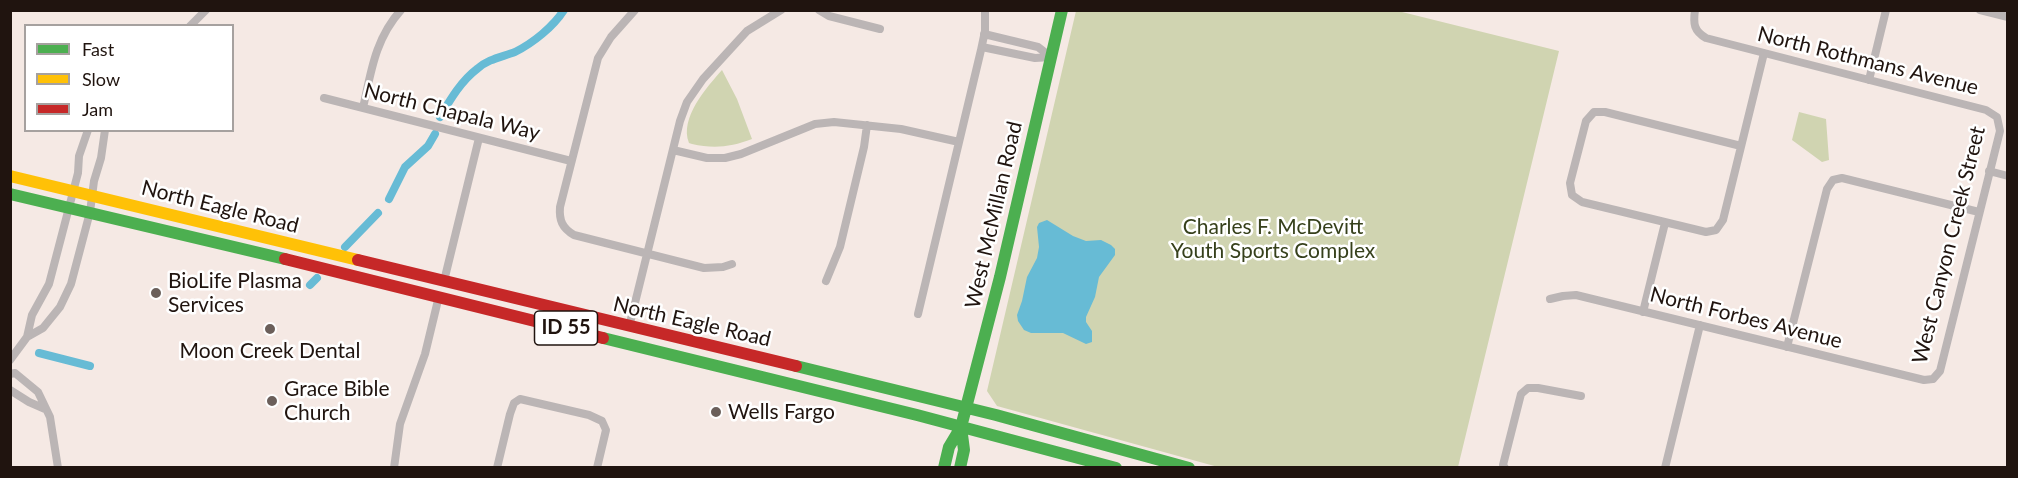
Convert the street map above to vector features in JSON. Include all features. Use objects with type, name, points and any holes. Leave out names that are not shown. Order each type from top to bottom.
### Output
[{"type":"main road","name":"West McMillan Road","points":[[944,468],[949,447],[961,427],[1000,277],[1062,10]]},
{"type":"main road","name":"North Eagle Road","points":[[10,176],[966,408],[1189,468]]},
{"type":"main road","name":"North Eagle Road","points":[[10,194],[439,296],[1116,468]]},
{"type":"main road","points":[[410,289],[415,286],[435,286],[444,281]]},
{"type":"main road","points":[[439,296],[447,293],[460,294],[474,288]]},
{"type":"main road","name":"West McMillan Road","points":[[960,468],[964,450],[961,427]]},
{"type":"street","points":[[192,24],[206,10]]},
{"type":"street","points":[[635,10],[611,37],[598,58],[560,207],[563,226],[574,235],[704,268],[732,264]]},
{"type":"street","points":[[629,327],[683,112],[692,93],[747,31],[781,10]]},
{"type":"street","points":[[819,10],[829,16],[880,29]]},
{"type":"street","points":[[918,314],[982,47],[985,10]]},
{"type":"street","name":"North Rothmans Avenue","points":[[1695,10],[1696,31],[1706,38],[1986,110],[1997,117]]},
{"type":"street","points":[[1869,80],[1886,10]]},
{"type":"street","points":[[1980,10],[2007,17]]},
{"type":"street","points":[[363,108],[382,36],[399,13]]},
{"type":"street","points":[[984,34],[1038,47],[1051,57]]},
{"type":"street","points":[[982,47],[1035,58],[1051,57]]},
{"type":"street","points":[[1741,146],[1605,112],[1594,112],[1586,121],[1570,183],[1572,195],[1582,202],[1665,223],[1707,232],[1716,230],[1723,220],[1764,53]]},
{"type":"street","name":"North Chapala Way","points":[[324,98],[571,161]]},
{"type":"street","name":"West Canyon Creek Street","points":[[1933,379],[1940,370],[2000,131],[1997,117]]},
{"type":"street","points":[[673,150],[707,158],[725,158],[741,154],[815,124],[834,122],[901,129],[959,142]]},
{"type":"street","points":[[826,282],[840,247],[864,147],[867,125]]},
{"type":"street","points":[[10,360],[27,336],[32,315],[49,284],[78,173],[79,156],[87,132]]},
{"type":"street","points":[[27,336],[43,328],[60,307],[72,284],[90,212],[105,132]]},
{"type":"street","points":[[444,281],[479,138]]},
{"type":"street","points":[[1989,171],[2007,176]]},
{"type":"street","points":[[1787,347],[1827,189],[1833,180],[1842,178],[1979,212]]},
{"type":"street","points":[[1643,312],[1665,223]]},
{"type":"street","name":"North Forbes Avenue","points":[[1550,299],[1576,295],[1924,380],[1933,379]]},
{"type":"street","points":[[394,468],[400,424],[425,354],[439,296]]},
{"type":"street","points":[[1665,468],[1700,326]]},
{"type":"street","points":[[10,374],[15,374],[38,392],[52,426],[58,468]]},
{"type":"street","points":[[1505,468],[1503,465],[1521,394],[1528,388],[1538,388],[1581,396]]},
{"type":"street","points":[[10,390],[45,409]]},
{"type":"street","points":[[497,468],[510,414],[516,400],[527,400],[589,415],[605,424],[597,468]]},
{"type":"green space","name":"Charles F. McDevitt Youth Sports Complex","points":[[1076,11],[1398,11],[1559,51],[1458,467],[1218,467],[997,406],[987,391]]},
{"type":"green space","points":[[722,70],[737,99],[752,139],[722,146],[700,146],[689,143],[687,133],[691,113],[702,94]]},
{"type":"green space","points":[[1799,112],[1826,119],[1829,160],[1822,162],[1792,140]]},
{"type":"water","points":[[1047,220],[1073,236],[1086,241],[1101,240],[1115,249],[1115,255],[1099,277],[1095,297],[1086,317],[1086,322],[1092,331],[1092,342],[1086,344],[1063,333],[1031,333],[1024,330],[1018,321],[1017,315],[1027,277],[1037,258],[1039,247],[1037,227],[1039,223]]},
{"type":"waterway","points":[[440,117],[456,91],[471,74],[486,63],[529,44],[542,34],[564,10]]},
{"type":"waterway","points":[[389,199],[405,167],[428,146],[435,134]]},
{"type":"waterway","points":[[345,247],[378,213]]},
{"type":"waterway","points":[[310,285],[317,278]]},
{"type":"waterway","points":[[39,353],[90,366]]},
{"type":"traffic: fast","points":[[944,468],[949,447],[961,427],[1000,277],[1062,10]]},
{"type":"traffic: fast","points":[[10,194],[285,259]]},
{"type":"traffic: fast","points":[[603,338],[917,415],[1116,468]]},
{"type":"traffic: fast","points":[[796,366],[996,415],[1189,468]]},
{"type":"traffic: fast","points":[[960,468],[964,450],[961,427]]},
{"type":"traffic: slow","points":[[10,176],[358,260]]},
{"type":"traffic: jam","points":[[285,259],[603,338]]},
{"type":"traffic: jam","points":[[358,260],[796,366]]},
{"type":"place","name":"BioLife Plasma Services","points":[[156,293]]},
{"type":"place","name":"Moon Creek Dental","points":[[270,329]]},
{"type":"place","name":"Grace Bible Church","points":[[272,401]]},
{"type":"place","name":"Wells Fargo","points":[[716,412]]}]
